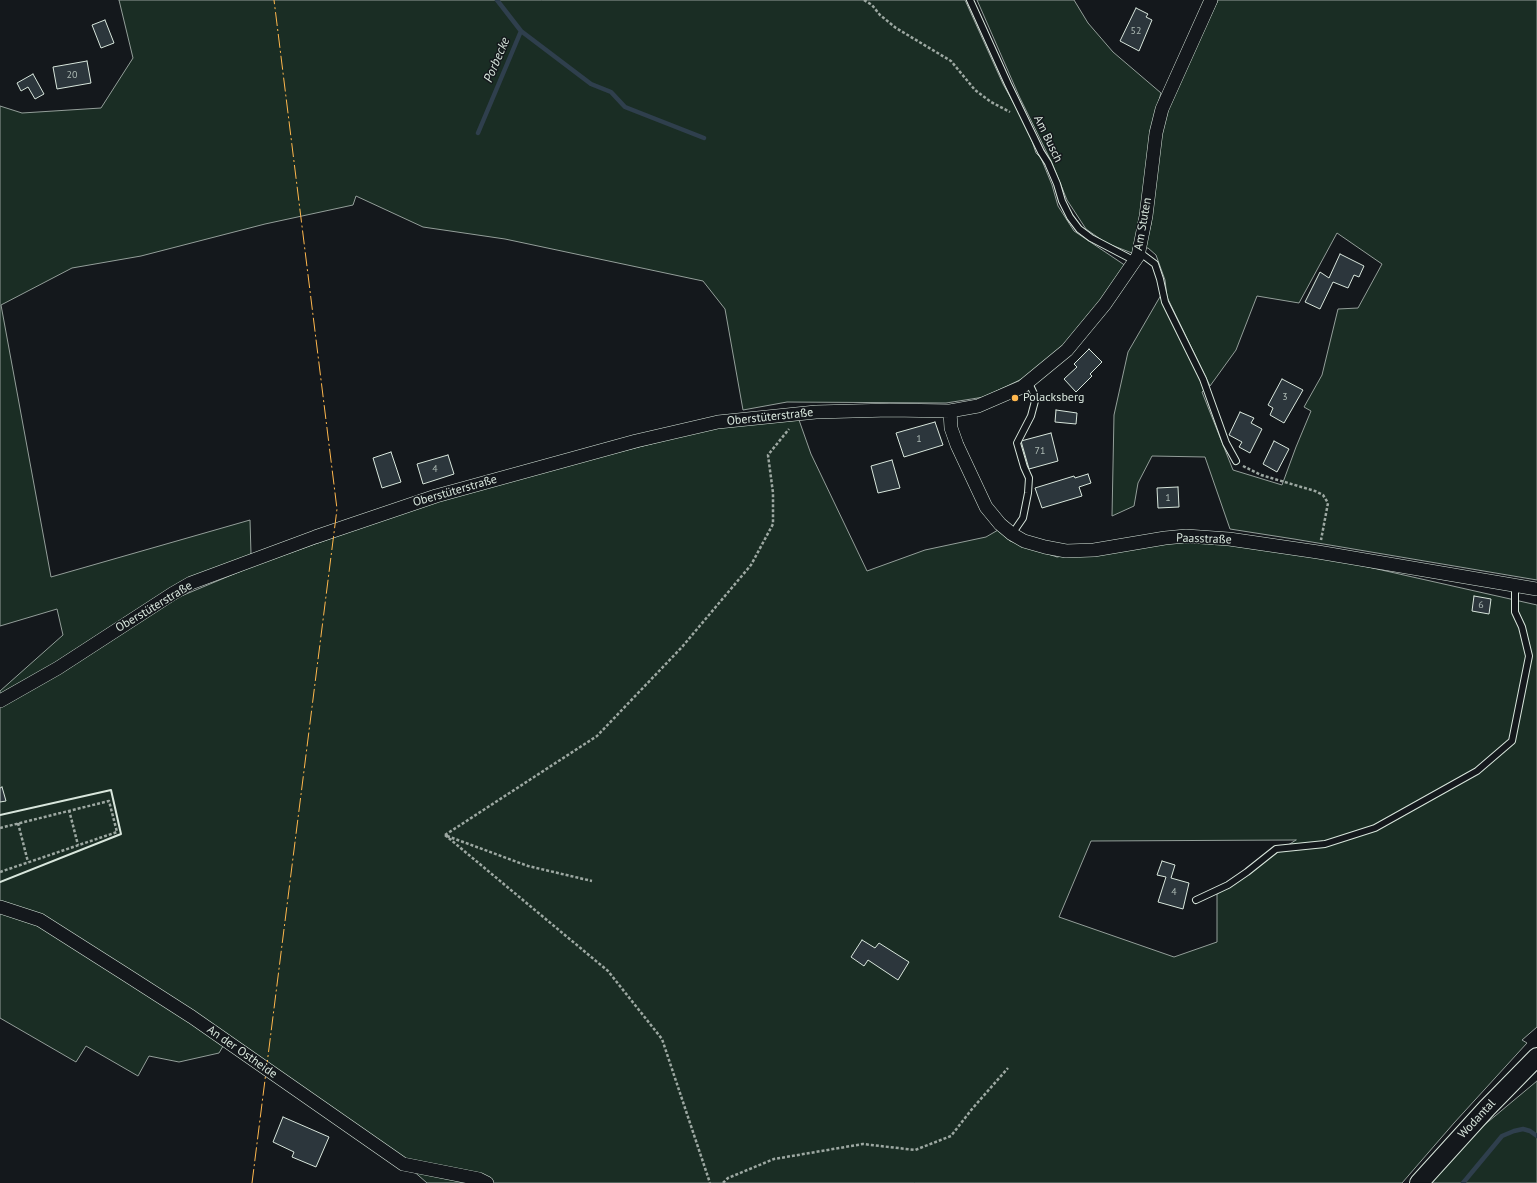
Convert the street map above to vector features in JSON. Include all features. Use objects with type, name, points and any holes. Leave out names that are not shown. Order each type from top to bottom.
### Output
[{"type":"main road","name":"Wodantal","points":[[1419,1183],[1487,1108],[1537,1057]]},
{"type":"street","name":"Am Stuten","points":[[950,411],[978,406],[1010,393],[1029,383],[1067,350],[1105,304],[1137,256],[1146,216],[1156,133],[1162,109],[1211,0]]},
{"type":"street","name":"Oberstüterstraße","points":[[0,701],[58,668],[191,583],[315,537],[436,496],[636,441],[718,422],[799,414],[890,410],[950,411]]},
{"type":"street","name":"Paasstraße","points":[[950,411],[951,428],[957,445],[986,507],[1000,524],[1012,534],[1024,541],[1066,551],[1094,550],[1186,536],[1228,539],[1318,552],[1515,584],[1537,589]]},
{"type":"street","name":"An der Ostheide","points":[[0,907],[40,920],[125,974],[192,1017],[403,1164],[479,1179],[487,1183]]},
{"type":"lane","name":"Am Busch","points":[[970,0],[1041,152],[1048,163],[1062,201],[1070,217],[1079,229],[1091,238],[1154,264],[1160,279],[1165,302],[1203,379],[1226,443],[1236,461]]},
{"type":"lane","points":[[1012,534],[1023,518],[1028,493],[1029,478],[1017,443],[1031,416],[1035,401],[1035,396],[1029,383]]},
{"type":"lane","points":[[1196,900],[1228,885],[1276,849],[1325,844],[1375,828],[1477,771],[1512,741],[1529,656],[1522,627],[1515,612],[1515,584]]},
{"type":"path","points":[[864,0],[872,5],[880,15],[896,28],[951,61],[975,90],[991,102],[1028,123]]},
{"type":"path","points":[[445,835],[597,736],[687,642],[751,565],[773,524],[773,493],[768,455],[799,414]]},
{"type":"path","points":[[1236,461],[1261,475],[1315,491],[1323,495],[1328,503],[1318,552]]},
{"type":"path","points":[[0,828],[109,800],[117,832],[0,872]]},
{"type":"path","points":[[69,810],[78,845]]},
{"type":"path","points":[[18,823],[28,862]]},
{"type":"path","points":[[445,835],[528,866],[592,881]]},
{"type":"path","points":[[445,835],[608,971],[662,1039],[710,1183]]},
{"type":"path","points":[[723,1183],[728,1178],[774,1159],[863,1144],[915,1150],[951,1136],[972,1108],[1008,1068]]},
{"type":"green space","points":[[119,0],[965,0],[1003,84],[1028,129],[1036,153],[1041,158],[1052,185],[1058,206],[1074,231],[1126,266],[1065,344],[1026,377],[984,397],[946,403],[787,402],[743,410],[725,309],[703,281],[505,239],[423,227],[356,196],[353,205],[265,224],[141,256],[72,268],[1,305],[51,577],[250,520],[251,554],[179,597],[253,566],[439,500],[508,480],[718,427],[799,420],[811,454],[867,571],[925,550],[986,537],[998,530],[1010,541],[1057,557],[1167,539],[1234,543],[1306,553],[1537,605],[1537,1027],[1522,1040],[1527,1043],[1402,1183],[427,1183],[402,1161],[226,1041],[219,1053],[179,1062],[149,1056],[138,1076],[86,1046],[76,1062],[0,1018],[0,691],[63,635],[57,609],[0,626],[0,106],[22,113],[101,108],[133,58]],"holes":[[[1296,840],[1248,874],[1217,894],[1217,942],[1174,957],[1059,917],[1091,841]]]},
{"type":"green space","points":[[977,0],[1074,0],[1088,23],[1113,52],[1161,93],[1150,132],[1140,226],[1132,253],[1106,243],[1086,229],[1067,200],[1052,163],[1019,96]]},
{"type":"green space","points":[[1218,0],[1537,0],[1537,580],[1230,529],[1205,457],[1152,456],[1138,483],[1134,506],[1112,516],[1114,415],[1128,352],[1161,295],[1176,331],[1189,352],[1204,390],[1202,392],[1233,470],[1282,485],[1311,411],[1304,407],[1322,375],[1338,309],[1358,308],[1382,264],[1337,233],[1299,303],[1257,296],[1236,350],[1210,386],[1167,297],[1165,280],[1156,255],[1148,248],[1145,248],[1151,224],[1161,135],[1170,102]]},
{"type":"green space","points":[[1537,1081],[1537,1183],[1430,1183],[1471,1136]]},
{"type":"building","points":[[1136,8],[1148,14],[1146,17],[1152,20],[1139,51],[1120,41]]},
{"type":"building","points":[[105,20],[114,43],[101,48],[92,25]]},
{"type":"building","points":[[87,61],[91,83],[57,89],[53,67]]},
{"type":"building","points":[[33,74],[44,94],[35,99],[28,87],[21,91],[17,83]]},
{"type":"building","points":[[1340,254],[1364,266],[1359,277],[1354,275],[1348,288],[1333,282],[1320,309],[1305,302],[1320,272],[1329,278]]},
{"type":"building","points":[[1089,349],[1102,362],[1090,374],[1092,376],[1076,392],[1064,379],[1077,367],[1074,364]]},
{"type":"building","points":[[1282,379],[1303,390],[1284,423],[1270,415],[1273,408],[1268,405]]},
{"type":"building","points":[[1056,410],[1077,413],[1076,424],[1055,422]]},
{"type":"building","points":[[1240,412],[1254,418],[1251,423],[1262,429],[1250,453],[1239,447],[1242,442],[1229,435]]},
{"type":"building","points":[[935,422],[943,445],[904,457],[896,433]]},
{"type":"building","points":[[1051,433],[1058,461],[1029,469],[1021,441]]},
{"type":"building","points":[[1274,441],[1289,449],[1277,472],[1263,464]]},
{"type":"building","points":[[391,452],[401,482],[382,488],[373,458]]},
{"type":"building","points":[[448,455],[454,474],[423,484],[417,464]]},
{"type":"building","points":[[892,460],[900,488],[878,493],[871,466]]},
{"type":"building","points":[[1088,474],[1091,483],[1079,487],[1082,496],[1042,508],[1035,488],[1074,476],[1075,478]]},
{"type":"building","points":[[1178,487],[1179,507],[1158,508],[1157,488]]},
{"type":"building","points":[[1474,596],[1491,599],[1489,614],[1472,611]]},
{"type":"building","points":[[2,787],[6,801],[0,802],[0,788]]},
{"type":"building","points":[[1162,861],[1175,865],[1171,878],[1189,883],[1183,909],[1158,902],[1166,877],[1157,875]]},
{"type":"building","points":[[862,940],[875,948],[879,943],[909,962],[898,980],[868,960],[864,966],[851,957]]},
{"type":"building","points":[[283,1117],[329,1137],[316,1167],[292,1157],[294,1152],[273,1142]]},
{"type":"waterway","name":"Porbecke","points":[[478,133],[521,31],[497,0]]},
{"type":"waterway","points":[[521,31],[591,84],[611,92],[625,107],[704,138]]},
{"type":"waterway","points":[[1463,1183],[1502,1136],[1523,1129],[1530,1131],[1537,1136]]},
{"type":"wall","points":[[0,815],[111,790],[121,834],[0,882]]},
{"type":"power","points":[[252,1183],[337,509],[274,0]]},
{"type":"place","name":"Polacksberg","points":[[1015,398]]}]
